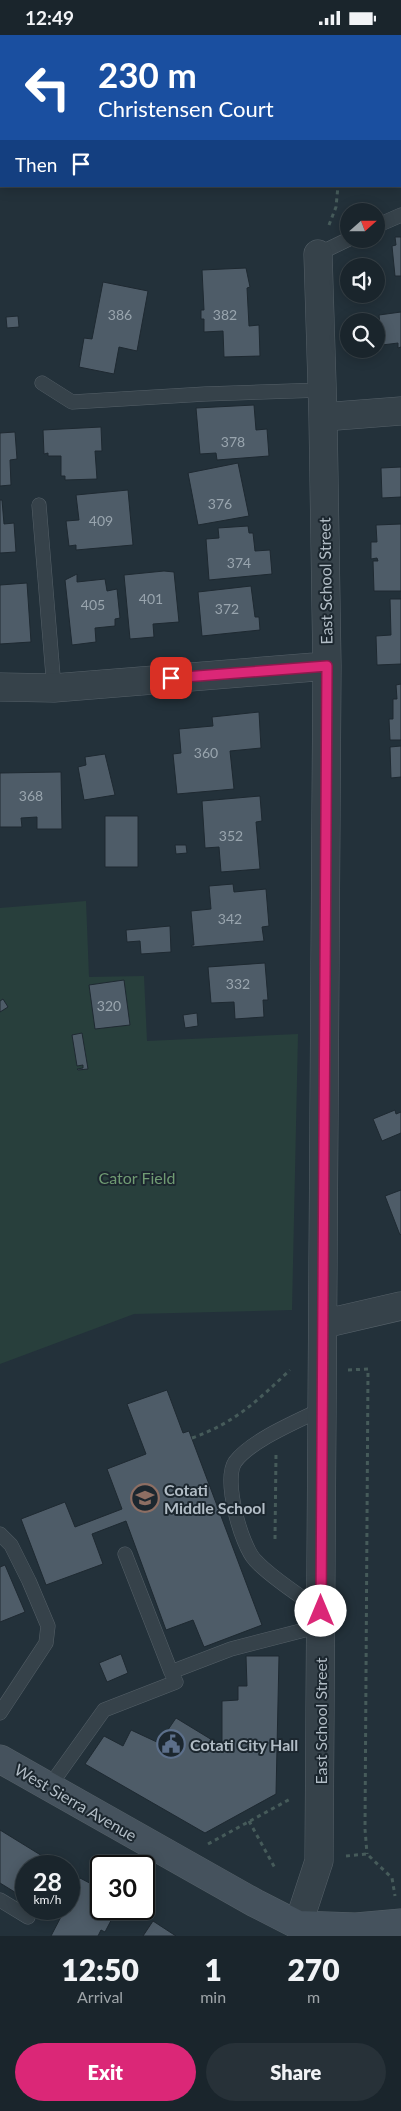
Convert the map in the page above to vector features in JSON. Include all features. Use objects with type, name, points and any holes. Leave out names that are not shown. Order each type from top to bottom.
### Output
[{"type":"main road","name":"West Sierra Avenue","points":[[0,1759],[255,1903],[298,1925],[356,1927],[398,1911]]},
{"type":"street","name":"East School Street","points":[[298,1925],[319,1861],[327,666],[318,254]]},
{"type":"street","points":[[322,403],[401,411]]},
{"type":"street","points":[[0,687],[54,688],[327,666]]},
{"type":"street","points":[[323,1325],[401,1306]]},
{"type":"lane","points":[[385,222],[401,215]]},
{"type":"lane","points":[[318,254],[340,243]]},
{"type":"lane","points":[[42,383],[72,402],[205,394],[322,403]]},
{"type":"lane","points":[[39,505],[54,688]]},
{"type":"lane","points":[[171,1672],[231,1649],[321,1619],[253,1558],[234,1512],[231,1485],[234,1463],[254,1445],[322,1409]]},
{"type":"lane","points":[[0,1534],[11,1545],[48,1625],[46,1643],[0,1713]]},
{"type":"lane","points":[[50,1787],[104,1711],[176,1682],[125,1554]]},
{"type":"lane","points":[[0,1900],[15,1909]]},
{"type":"path","points":[[318,254],[336,207],[338,187]]},
{"type":"path","points":[[192,1438],[214,1430],[248,1409],[290,1369]]},
{"type":"path","points":[[347,1369],[368,1369],[364,1829],[367,1854],[392,1878],[398,1911]]},
{"type":"path","points":[[275,1539],[276,1452]]},
{"type":"path","points":[[200,1839],[208,1844],[292,1798]]},
{"type":"path","points":[[250,1821],[276,1870]]},
{"type":"path","points":[[344,1862],[344,1856],[367,1854]]},
{"type":"green space","name":"Cator Field","points":[[86,901],[89,977],[144,976],[147,1041],[298,1034],[292,1310],[134,1314],[0,1364],[0,908]]},
{"type":"building","points":[[395,237],[401,237],[401,276],[395,276],[392,246],[396,245]]},
{"type":"building","points":[[246,268],[250,287],[247,288],[249,326],[259,325],[260,356],[224,357],[223,331],[204,332],[204,319],[201,319],[201,310],[204,310],[202,270]]},
{"type":"building","points":[[103,282],[148,291],[137,351],[119,347],[114,374],[79,367],[84,338],[92,339]]},
{"type":"building","points":[[401,312],[401,347],[398,348],[398,343],[385,345],[385,314]]},
{"type":"building","points":[[18,316],[19,327],[7,328],[6,317]]},
{"type":"building","points":[[254,405],[256,430],[267,429],[269,456],[217,460],[216,453],[200,454],[196,408]]},
{"type":"building","points":[[101,427],[102,451],[95,451],[97,479],[65,480],[65,476],[61,476],[61,456],[48,456],[48,453],[44,454],[43,430]]},
{"type":"building","points":[[15,432],[17,459],[10,460],[11,485],[0,486],[0,433]]},
{"type":"building","points":[[238,463],[249,516],[198,525],[188,473]]},
{"type":"building","points":[[401,467],[401,497],[382,498],[381,468]]},
{"type":"building","points":[[128,490],[133,545],[76,550],[76,545],[69,546],[66,521],[79,520],[76,495]]},
{"type":"building","points":[[0,500],[2,500],[4,524],[14,523],[16,552],[0,553]]},
{"type":"building","points":[[401,524],[401,591],[374,591],[373,561],[378,561],[377,558],[371,559],[371,542],[377,542],[376,525]]},
{"type":"building","points":[[248,526],[249,533],[253,533],[255,551],[270,550],[272,574],[209,580],[206,539],[219,538],[218,528]]},
{"type":"building","points":[[164,571],[174,572],[179,622],[153,624],[154,637],[130,639],[124,575]]},
{"type":"building","points":[[77,574],[77,582],[105,579],[107,591],[117,589],[120,618],[115,619],[115,626],[95,628],[96,642],[72,645],[65,580]]},
{"type":"building","points":[[27,583],[31,642],[0,644],[0,585]]},
{"type":"building","points":[[251,586],[255,617],[259,617],[260,630],[202,636],[198,592]]},
{"type":"building","points":[[390,599],[401,599],[401,664],[377,665],[376,636],[391,635]]},
{"type":"building","points":[[401,684],[401,740],[390,740],[389,719],[393,719],[393,699],[397,699],[396,685]]},
{"type":"building","points":[[259,712],[261,748],[230,751],[234,789],[177,794],[173,754],[181,753],[179,729],[213,726],[212,717]]},
{"type":"building","points":[[401,746],[401,777],[391,778],[390,747]]},
{"type":"building","points":[[105,754],[115,795],[84,800],[78,767],[86,765],[85,757]]},
{"type":"building","points":[[61,772],[62,829],[37,829],[37,817],[21,818],[22,827],[0,827],[0,773]]},
{"type":"building","points":[[260,796],[262,821],[256,822],[260,869],[221,872],[219,847],[205,848],[202,801]]},
{"type":"building","points":[[105,816],[138,816],[138,867],[105,867]]},
{"type":"building","points":[[175,845],[186,845],[187,853],[176,854]]},
{"type":"building","points":[[233,884],[234,892],[266,889],[269,926],[262,927],[264,941],[192,947],[194,945],[191,911],[211,909],[209,886]]},
{"type":"building","points":[[170,926],[171,952],[141,954],[140,941],[127,942],[126,930]]},
{"type":"building","points":[[265,963],[268,1000],[263,1000],[264,1017],[235,1019],[234,1002],[211,1003],[208,967]]},
{"type":"building","points":[[124,980],[130,1025],[95,1029],[89,985]]},
{"type":"building","points":[[3,999],[8,1007],[0,1012],[0,1001]]},
{"type":"building","points":[[197,1013],[198,1026],[185,1028],[183,1015]]},
{"type":"building","points":[[82,1033],[88,1069],[78,1070],[83,1068],[83,1065],[77,1066],[72,1035]]},
{"type":"building","points":[[395,1110],[396,1114],[401,1112],[401,1133],[382,1141],[373,1119]]},
{"type":"building","points":[[401,1190],[401,1234],[400,1235],[385,1196]]},
{"type":"building","points":[[167,1390],[183,1433],[189,1431],[262,1625],[204,1647],[193,1620],[166,1630],[126,1521],[92,1534],[103,1564],[46,1585],[21,1519],[65,1502],[75,1527],[122,1509],[107,1469],[146,1454],[127,1404]]},
{"type":"building","points":[[5,1565],[25,1612],[0,1622],[0,1567]]},
{"type":"building","points":[[121,1654],[128,1673],[107,1682],[99,1663]]},
{"type":"building","name":"Cotati City Hall","points":[[246,1656],[279,1656],[276,1794],[205,1833],[85,1764],[104,1736],[123,1746],[131,1730],[159,1743],[176,1718],[222,1746],[222,1701],[238,1700],[238,1686],[247,1686]]},
{"type":"building","points":[[0,1830],[41,1855],[15,1855],[15,1892],[0,1883]]},
{"type":"building","points":[[80,1878],[90,1883],[90,1920],[111,1920],[105,1932],[101,1930],[98,1936],[51,1936],[59,1920],[80,1920]]},
{"type":"building","points":[[153,1921],[176,1936],[143,1936]]},
{"type":"place","name":"Cotati Middle School","points":[[145,1498]]},
{"type":"place","name":"Cotati City Hall","points":[[171,1744]]},
{"type":"route","points":[[171,678],[327,666],[321,1611]]}]
